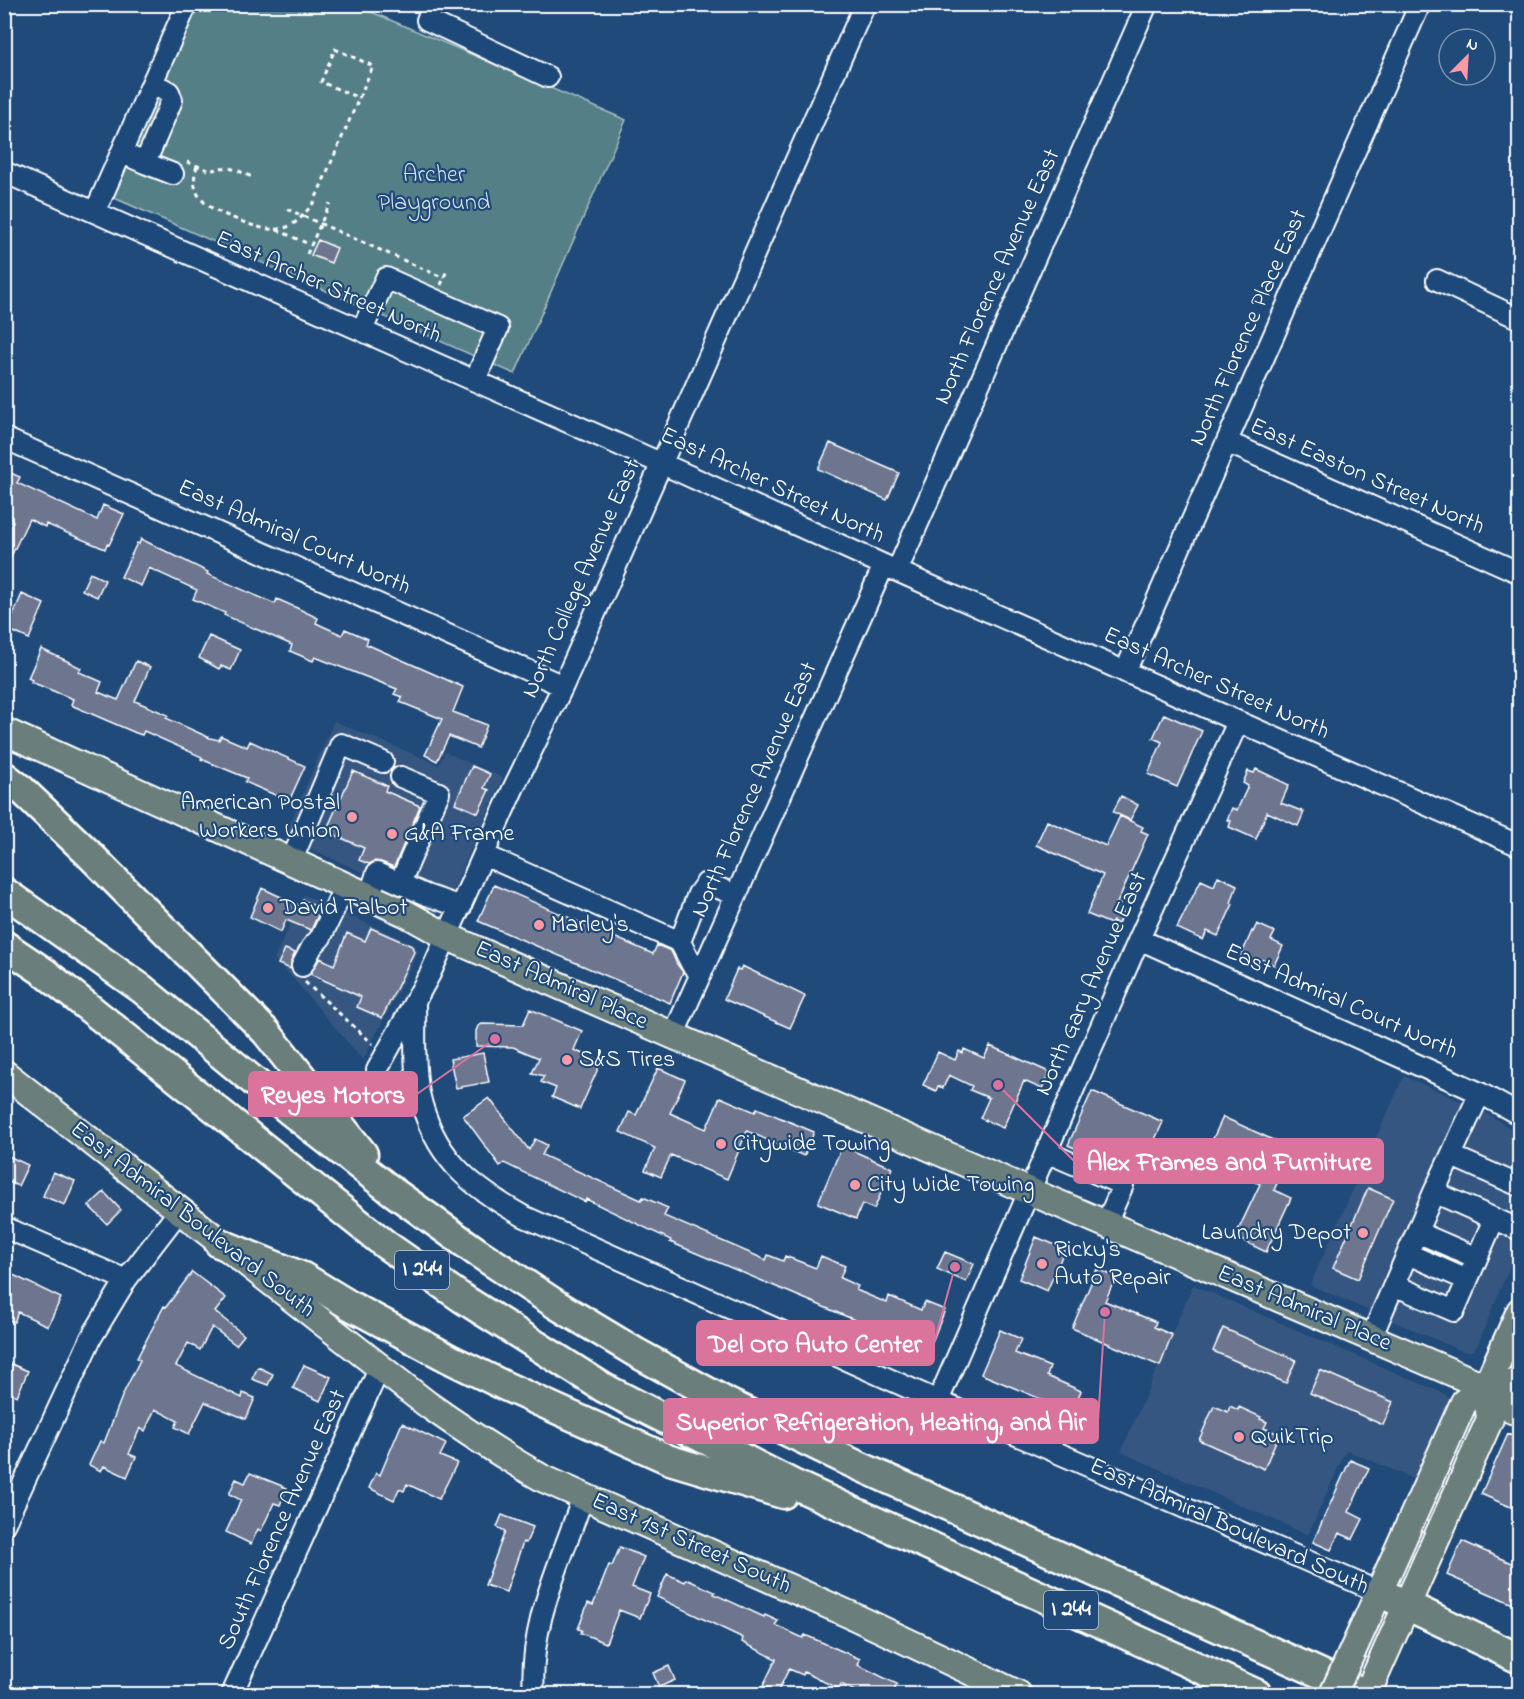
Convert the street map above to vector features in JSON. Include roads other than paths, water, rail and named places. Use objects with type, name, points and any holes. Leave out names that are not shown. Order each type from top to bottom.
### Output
[{"type":"highway","points":[[4,776],[21,789],[88,853],[266,1032],[392,1191]]},
{"type":"highway","name":"I 244","points":[[4,892],[142,989],[392,1191],[477,1252],[634,1352],[726,1402],[859,1466],[1366,1695]]},
{"type":"highway","name":"I 244","points":[[4,945],[44,972],[386,1245],[462,1298],[604,1388],[743,1460],[1257,1695]]},
{"type":"highway","points":[[219,1243],[303,1276],[351,1306],[450,1359],[670,1460],[886,1525]]},
{"type":"highway","points":[[1379,1592],[1520,1659]]},
{"type":"main road","name":"East Admiral Place","points":[[4,731],[369,897],[406,895],[448,937],[1029,1191],[1486,1386]]},
{"type":"main road","name":"East Admiral Boulevard South","points":[[4,1073],[380,1367]]},
{"type":"main road","points":[[1333,1695],[1464,1402],[1486,1386],[1517,1325]]},
{"type":"main road","name":"East 1st Street South","points":[[380,1367],[473,1437],[542,1478],[853,1616],[1018,1695]]},
{"type":"main road","points":[[1486,1386],[1520,1382]]},
{"type":"main road","points":[[1366,1695],[1490,1419],[1486,1386]]},
{"type":"main road","points":[[1486,1386],[1512,1410],[1520,1413]]},
{"type":"street","points":[[95,212],[187,4]]},
{"type":"street","name":"North College Avenue East","points":[[381,1062],[415,1005],[448,937],[513,789],[563,686],[865,4]]},
{"type":"street","name":"North Florence Avenue East","points":[[673,1036],[736,895],[890,568],[1147,4]]},
{"type":"street","name":"North Florence Place East","points":[[1125,672],[1420,4]]},
{"type":"street","points":[[430,12],[548,77]]},
{"type":"street","points":[[145,163],[172,100],[169,92],[153,83]]},
{"type":"street","points":[[122,153],[171,174]]},
{"type":"street","name":"East Archer Street North","points":[[4,172],[475,380],[890,568],[1520,846]]},
{"type":"street","points":[[362,330],[386,278],[445,304],[498,328],[475,380]]},
{"type":"street","points":[[1437,280],[1520,319]]},
{"type":"street","name":"East Admiral Court North","points":[[4,438],[563,686]]},
{"type":"street","name":"East Easton Street North","points":[[1227,442],[1520,573]]},
{"type":"street","name":"North Gary Avenue East","points":[[939,1401],[1139,939],[1238,722]]},
{"type":"street","points":[[291,862],[341,744],[383,762]]},
{"type":"street","points":[[401,777],[439,793],[406,895],[461,907]]},
{"type":"street","points":[[484,855],[680,942],[692,966],[701,974]]},
{"type":"street","points":[[680,942],[698,894],[706,883],[736,895]]},
{"type":"street","points":[[303,966],[312,947],[321,937],[345,886]]},
{"type":"street","name":"East Admiral Court North","points":[[1139,939],[1480,1093],[1520,1115]]},
{"type":"street","name":"East Admiral Boulevard South","points":[[415,1005],[419,1092],[429,1125],[442,1150],[459,1171],[490,1198],[523,1216],[939,1401],[1379,1592]]},
{"type":"street","points":[[1371,1338],[1480,1093]]},
{"type":"street","points":[[1046,1152],[1123,1185],[1107,1224]]},
{"type":"street","points":[[1452,1156],[1520,1186]]},
{"type":"street","points":[[1434,1192],[1520,1230]]},
{"type":"street","points":[[4,1526],[95,1330],[126,1280],[179,1211]]},
{"type":"street","points":[[1394,1285],[1454,1311],[1494,1219]]},
{"type":"street","points":[[4,1227],[126,1280]]},
{"type":"street","points":[[1417,1232],[1477,1258]]},
{"type":"street","points":[[1407,1254],[1467,1280]]},
{"type":"street","name":"South Florence Avenue East","points":[[232,1695],[380,1367]]},
{"type":"street","points":[[534,1695],[536,1635],[543,1607],[583,1496]]},
{"type":"place","name":"American Postal Workers Union","points":[[352,817]]},
{"type":"place","name":"G&A Frame","points":[[392,834]]},
{"type":"place","name":"David Talbot","points":[[268,908]]},
{"type":"place","name":"Marley's","points":[[539,925]]},
{"type":"place","name":"Reyes Motors","points":[[495,1039]]},
{"type":"place","name":"S&S Tires","points":[[567,1060]]},
{"type":"place","name":"Alex Frames and Furniture","points":[[998,1085]]},
{"type":"place","name":"Citywide Towing","points":[[721,1144]]},
{"type":"place","name":"City Wide Towing","points":[[855,1185]]},
{"type":"place","name":"Laundry Depot","points":[[1363,1233]]},
{"type":"place","name":"Ricky's Auto Repair","points":[[1042,1264]]},
{"type":"place","name":"Del Oro Auto Center","points":[[955,1267]]},
{"type":"place","name":"Superior Refrigeration, Heating, and Air","points":[[1105,1312]]},
{"type":"place","name":"QuikTrip","points":[[1239,1437]]},
{"type":"park label","name":"Archer Playground","points":[[434,189]]}]
